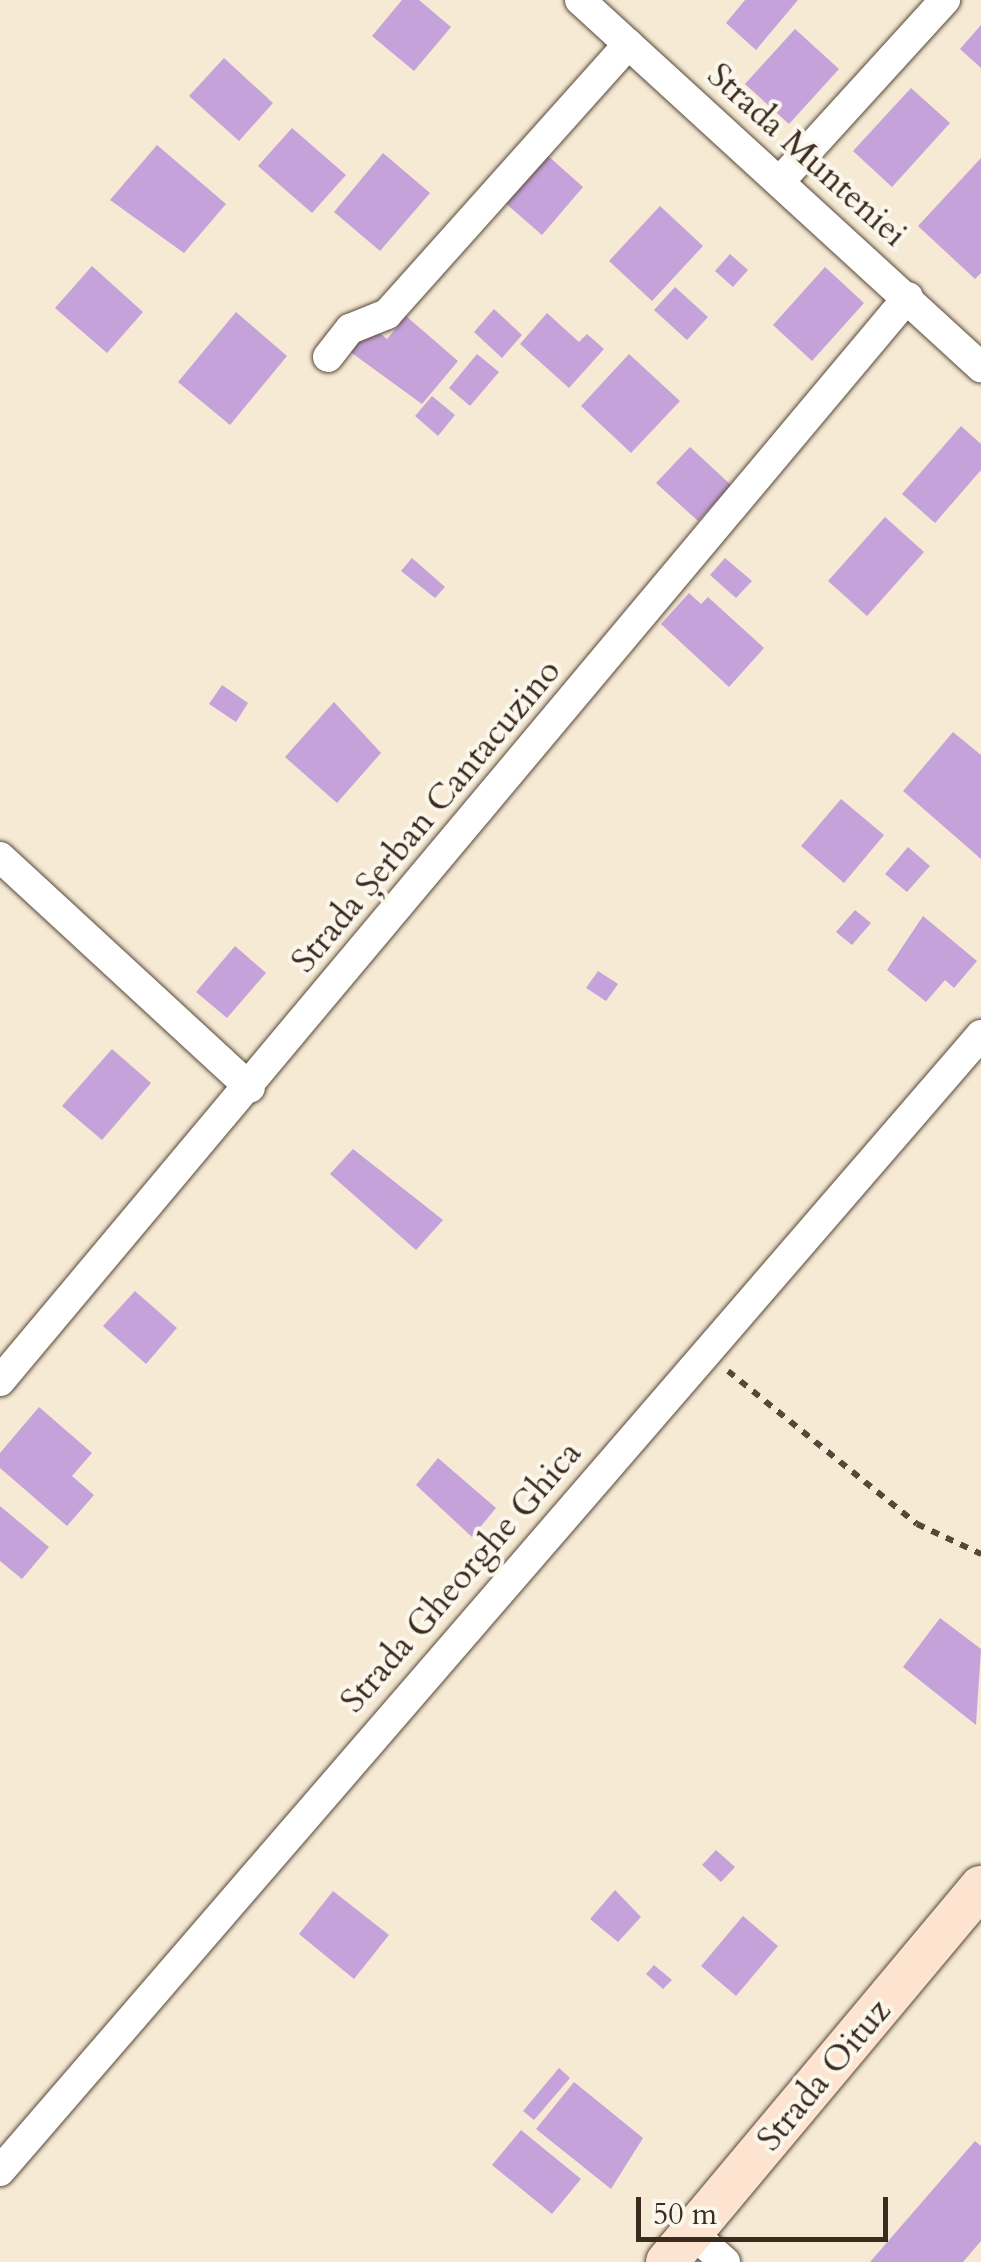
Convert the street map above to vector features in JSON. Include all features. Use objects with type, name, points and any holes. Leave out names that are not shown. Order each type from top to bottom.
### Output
[{"type":"main road","name":"Strada Oituz","points":[[679,2247],[981,1888]]},
{"type":"street","name":"Strada Munteniei","points":[[580,0],[782,180],[981,367]]},
{"type":"street","points":[[782,180],[945,0]]},
{"type":"street","points":[[328,357],[350,329],[387,314],[628,44]]},
{"type":"street","name":"Strada Șerban Cantacuzino","points":[[0,1381],[250,1088],[908,297]]},
{"type":"street","points":[[0,857],[250,1088]]},
{"type":"street","name":"Strada Gheorghe Ghica","points":[[0,2171],[981,1034]]},
{"type":"street","points":[[679,2247],[726,2262]]},
{"type":"path","points":[[704,1353],[918,1524],[981,1554]]},
{"type":"building","points":[[402,0],[419,0],[451,27],[414,71],[372,36]]},
{"type":"building","points":[[745,0],[798,0],[756,50],[726,23]]},
{"type":"building","points":[[981,25],[981,68],[960,49]]},
{"type":"building","points":[[795,29],[839,69],[789,124],[745,84]]},
{"type":"building","points":[[224,58],[273,103],[239,141],[189,96]]},
{"type":"building","points":[[911,88],[950,123],[892,187],[853,151]]},
{"type":"building","points":[[292,128],[346,175],[312,213],[258,166]]},
{"type":"building","points":[[157,145],[226,204],[184,253],[110,200]]},
{"type":"building","points":[[383,153],[430,193],[380,251],[334,212]]},
{"type":"building","points":[[546,154],[583,187],[542,235],[504,202]]},
{"type":"building","points":[[981,158],[981,273],[975,279],[918,226]]},
{"type":"building","points":[[660,206],[703,246],[652,301],[609,261]]},
{"type":"building","points":[[730,254],[748,270],[733,287],[715,271]]},
{"type":"building","points":[[92,266],[143,312],[107,353],[55,308]]},
{"type":"building","points":[[825,267],[864,303],[812,361],[773,325]]},
{"type":"building","points":[[675,287],[708,317],[687,340],[654,310]]},
{"type":"building","points":[[494,309],[522,335],[502,358],[474,332]]},
{"type":"building","points":[[236,312],[287,356],[230,425],[178,382]]},
{"type":"building","points":[[547,313],[579,342],[587,334],[604,349],[569,388],[520,344]]},
{"type":"building","points":[[406,316],[458,361],[422,404],[349,351],[371,326],[387,339]]},
{"type":"building","points":[[477,354],[499,372],[470,406],[449,388]]},
{"type":"building","points":[[629,354],[680,401],[631,453],[581,406]]},
{"type":"building","points":[[432,396],[455,415],[438,436],[415,416]]},
{"type":"building","points":[[961,426],[981,444],[981,470],[935,523],[902,494]]},
{"type":"building","points":[[690,447],[731,485],[698,521],[656,483]]},
{"type":"building","points":[[885,517],[924,552],[867,616],[828,581]]},
{"type":"building","points":[[412,558],[445,587],[435,598],[401,571]]},
{"type":"building","points":[[725,558],[752,581],[736,598],[710,575]]},
{"type":"building","points":[[689,593],[701,604],[708,597],[764,648],[729,687],[661,624]]},
{"type":"building","points":[[222,685],[248,703],[236,722],[209,704]]},
{"type":"building","points":[[334,702],[381,753],[337,803],[285,757]]},
{"type":"building","points":[[953,732],[981,755],[981,859],[903,791]]},
{"type":"building","points":[[841,799],[884,835],[844,883],[801,846]]},
{"type":"building","points":[[908,847],[930,866],[907,892],[885,874]]},
{"type":"building","points":[[855,910],[871,923],[852,945],[836,932]]},
{"type":"building","points":[[923,916],[977,961],[954,988],[945,980],[926,1002],[887,970]]},
{"type":"building","points":[[235,946],[266,973],[227,1018],[196,992]]},
{"type":"building","points":[[598,971],[618,984],[606,1001],[586,988]]},
{"type":"building","points":[[112,1049],[151,1083],[102,1140],[62,1106]]},
{"type":"building","points":[[353,1149],[443,1220],[416,1250],[330,1174]]},
{"type":"building","points":[[135,1291],[177,1328],[146,1364],[103,1326]]},
{"type":"building","points":[[39,1407],[92,1453],[72,1476],[94,1495],[67,1526],[0,1468],[0,1453]]},
{"type":"building","points":[[438,1458],[496,1508],[472,1537],[416,1485]]},
{"type":"building","points":[[0,1506],[49,1547],[22,1579],[0,1561]]},
{"type":"building","points":[[940,1618],[981,1649],[976,1725],[903,1667]]},
{"type":"building","points":[[716,1850],[735,1867],[721,1882],[702,1865]]},
{"type":"building","points":[[615,1890],[641,1917],[618,1942],[590,1919]]},
{"type":"building","points":[[333,1891],[389,1935],[354,1979],[299,1934]]},
{"type":"building","points":[[743,1916],[778,1946],[736,1996],[701,1966]]},
{"type":"building","points":[[654,1965],[672,1980],[663,1989],[646,1974]]},
{"type":"building","points":[[559,2068],[570,2078],[534,2120],[523,2111]]},
{"type":"building","points":[[574,2082],[643,2138],[611,2189],[536,2129]]},
{"type":"building","points":[[521,2130],[581,2179],[552,2214],[492,2165]]},
{"type":"building","points":[[975,2141],[981,2146],[981,2241],[963,2262],[870,2262]]}]
